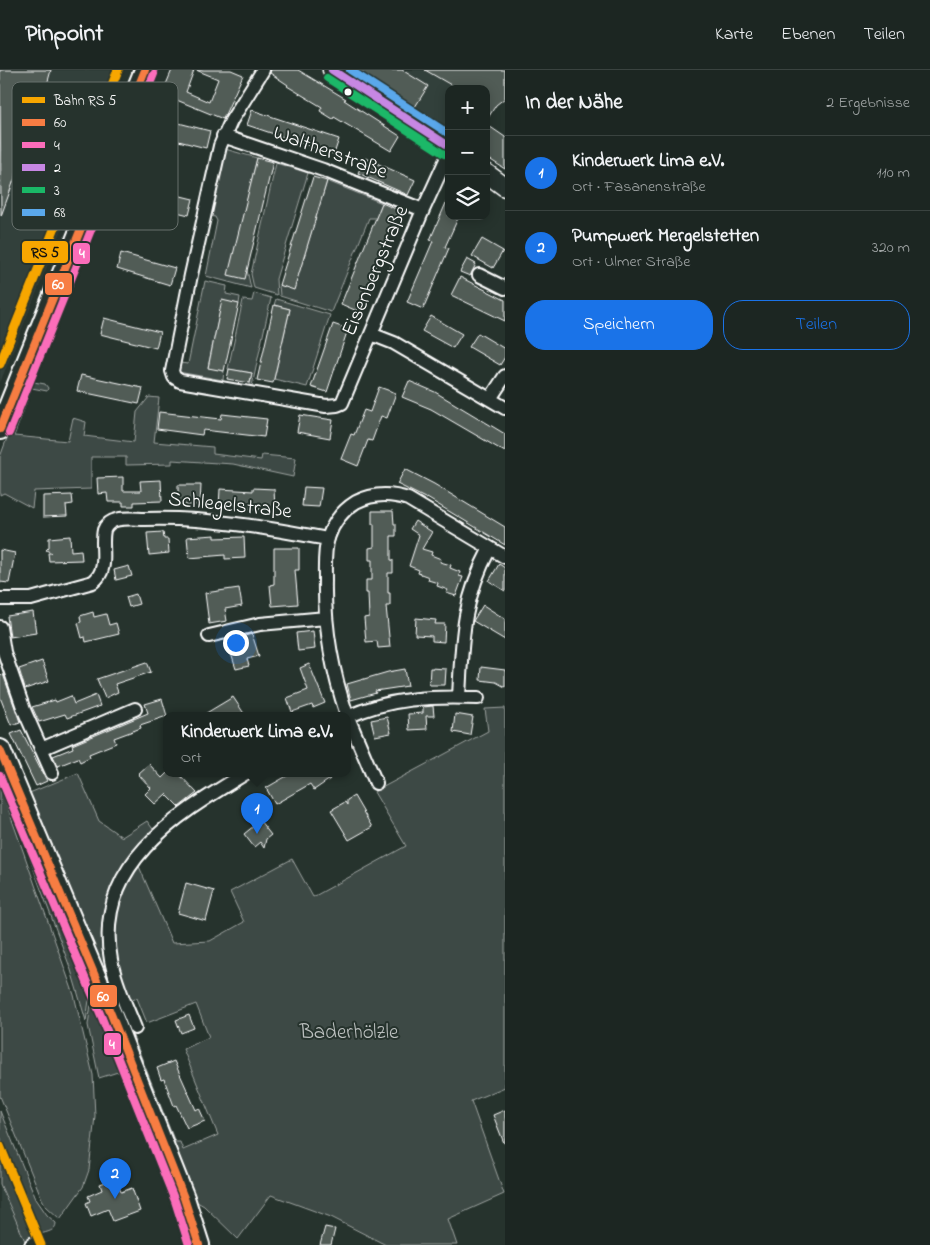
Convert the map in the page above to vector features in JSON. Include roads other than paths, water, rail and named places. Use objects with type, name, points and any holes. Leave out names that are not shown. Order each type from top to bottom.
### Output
[{"type":"main road","points":[[140,82],[145,70]]},
{"type":"main road","points":[[332,70],[445,143]]},
{"type":"main road","points":[[489,175],[505,187]]},
{"type":"main road","points":[[0,429],[80,230]]},
{"type":"main road","points":[[0,750],[105,999],[179,1186],[199,1245]]},
{"type":"street","points":[[223,136],[263,70]]},
{"type":"street","name":"Waltherstraße","points":[[223,136],[323,170],[422,210]]},
{"type":"street","name":"Eisenbergstraße","points":[[223,136],[212,176],[191,275],[172,371],[174,377],[180,381],[326,406],[340,405],[345,398],[422,210],[445,160]]},
{"type":"street","points":[[479,275],[505,288]]},
{"type":"street","points":[[371,334],[394,343],[505,408]]},
{"type":"street","points":[[490,399],[505,376]]},
{"type":"street","points":[[346,712],[334,672],[326,618],[325,570],[328,539],[335,522],[352,505],[368,497],[390,494],[408,499],[505,557]]},
{"type":"street","name":"Schlegelstraße","points":[[0,600],[31,599],[93,582],[100,576],[103,567],[104,530],[106,526],[116,520],[201,519],[250,525],[328,539]]},
{"type":"street","points":[[459,697],[466,611],[472,588],[490,548]]},
{"type":"street","points":[[209,636],[260,624],[326,618]]},
{"type":"street","points":[[0,626],[4,652],[24,710],[52,773]]},
{"type":"street","points":[[351,715],[391,702],[423,698],[478,698]]},
{"type":"street","points":[[41,749],[135,709]]},
{"type":"street","points":[[351,725],[376,783]]},
{"type":"street","points":[[135,1028],[116,982],[110,958],[110,920],[117,890],[130,866],[150,841],[172,822],[240,777]]},
{"type":"place","name":"Kinderwerk Lima e.V.","points":[[257,834]]},
{"type":"place","name":"Pumpwerk Mergelstetten","points":[[115,1199]]},
{"type":"park label","name":"Baderhölzle","points":[[349,1033]]}]
